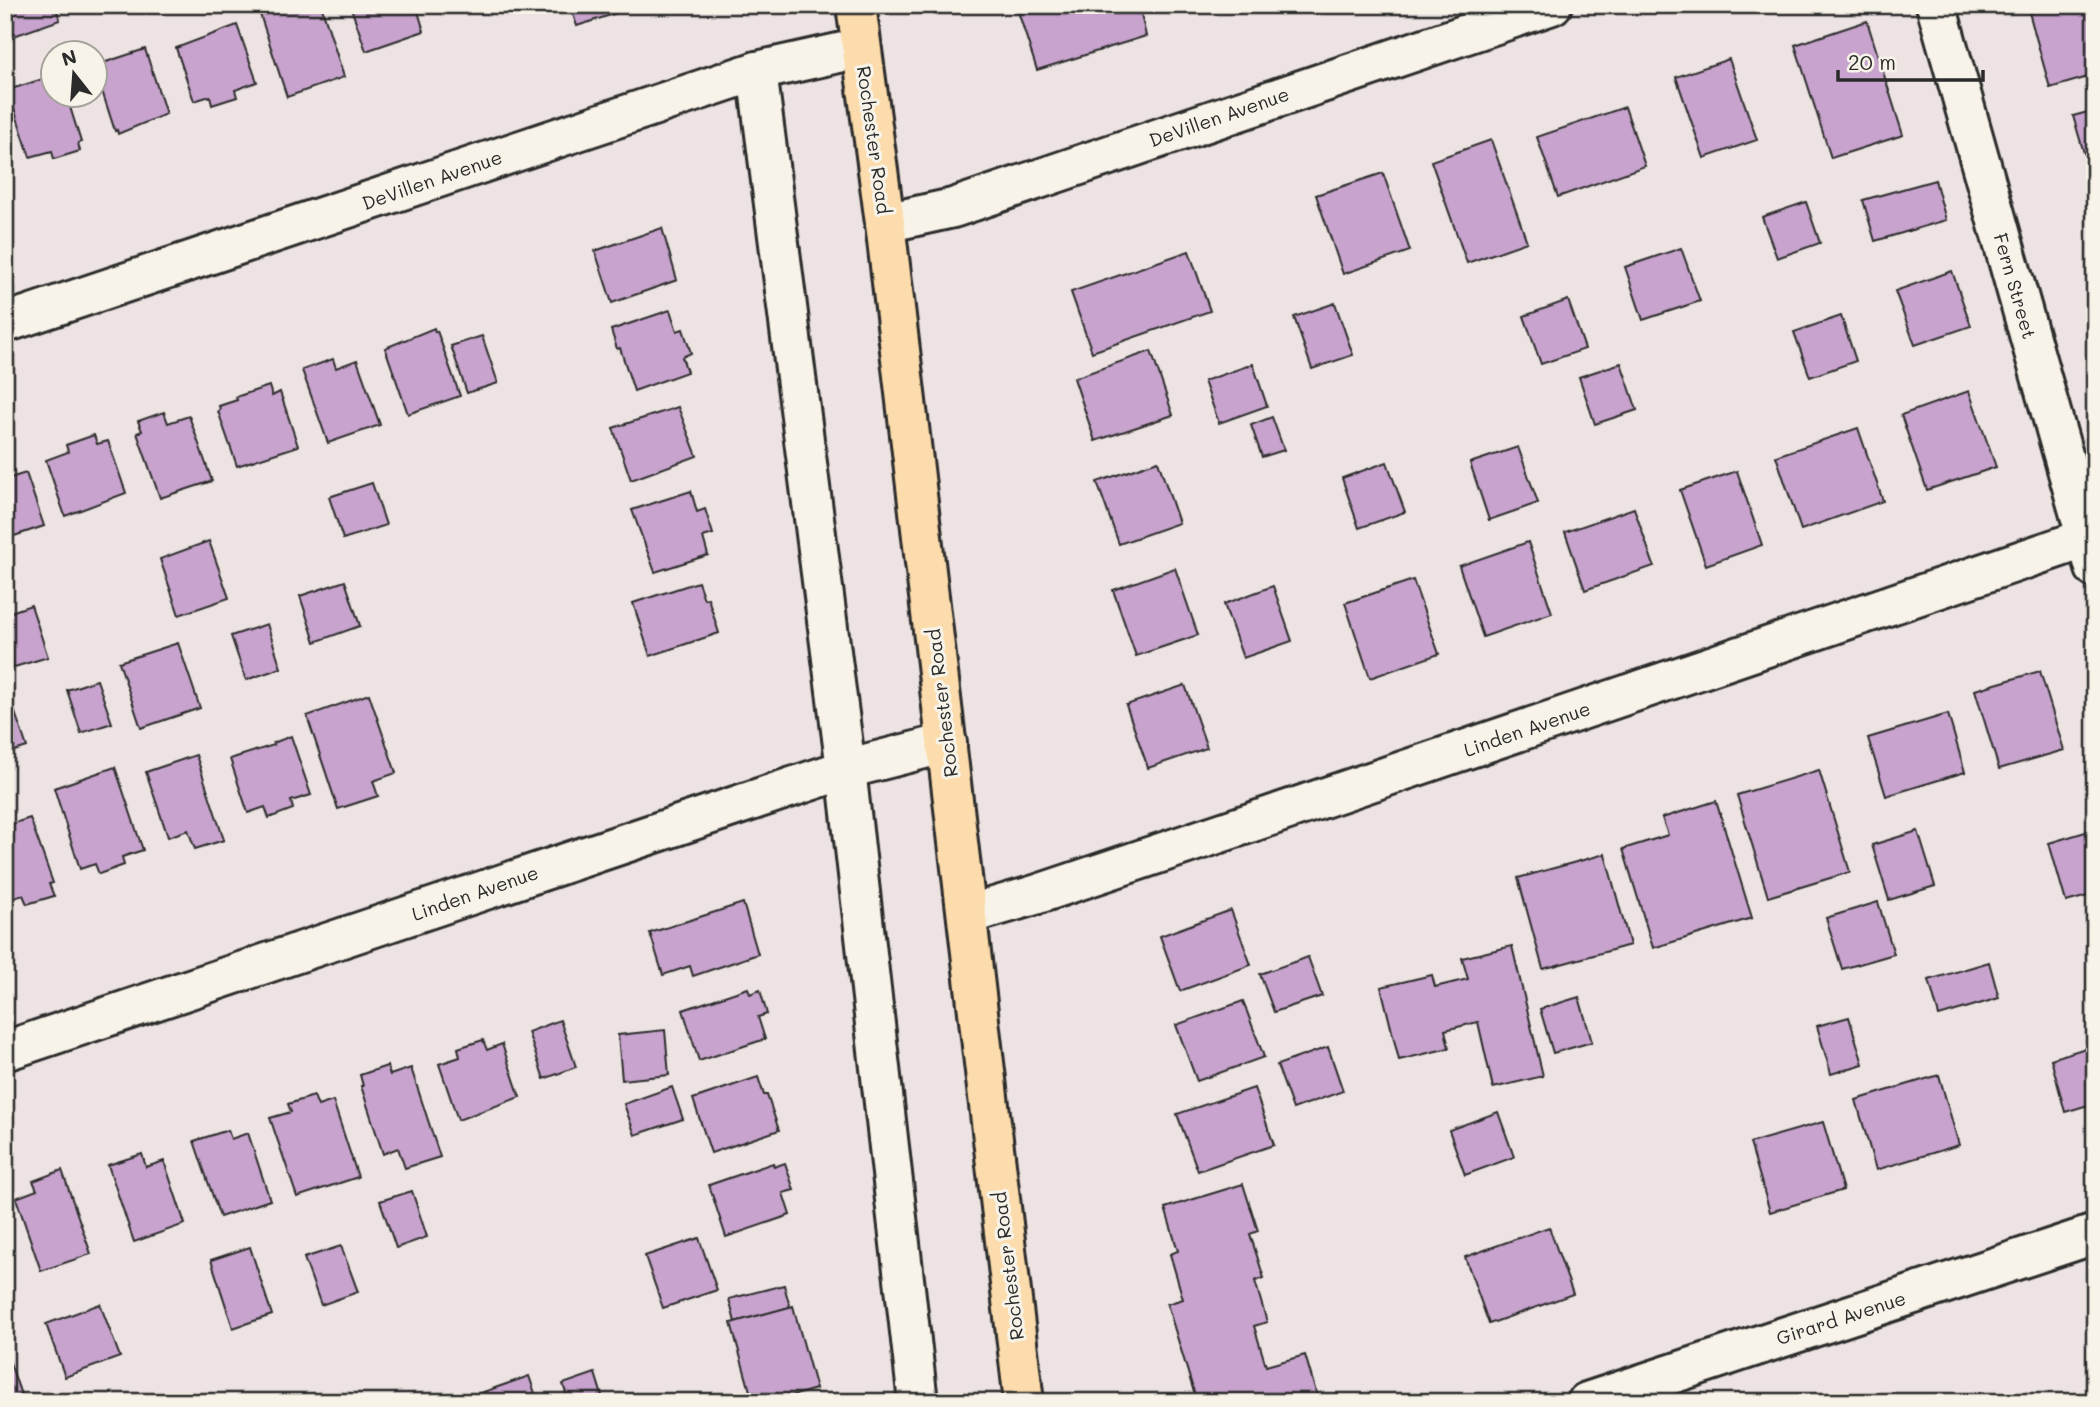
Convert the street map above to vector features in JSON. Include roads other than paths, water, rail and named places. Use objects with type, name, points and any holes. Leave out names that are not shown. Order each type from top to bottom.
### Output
[{"type":"main road","name":"Rochester Road","points":[[856,5],[885,223],[1024,1402]]},
{"type":"street","name":"DeVillen Avenue","points":[[885,223],[953,208],[1552,5]]},
{"type":"street","name":"Fern Street","points":[[1936,5],[2091,553]]},
{"type":"street","name":"DeVillen Avenue","points":[[5,323],[757,71],[861,48]]},
{"type":"street","points":[[757,71],[846,769],[918,1402]]},
{"type":"street","name":"Linden Avenue","points":[[967,915],[2091,553]]},
{"type":"street","name":"Linden Avenue","points":[[5,1051],[846,769],[947,743]]},
{"type":"street","name":"Girard Avenue","points":[[1587,1402],[2095,1234]]}]
